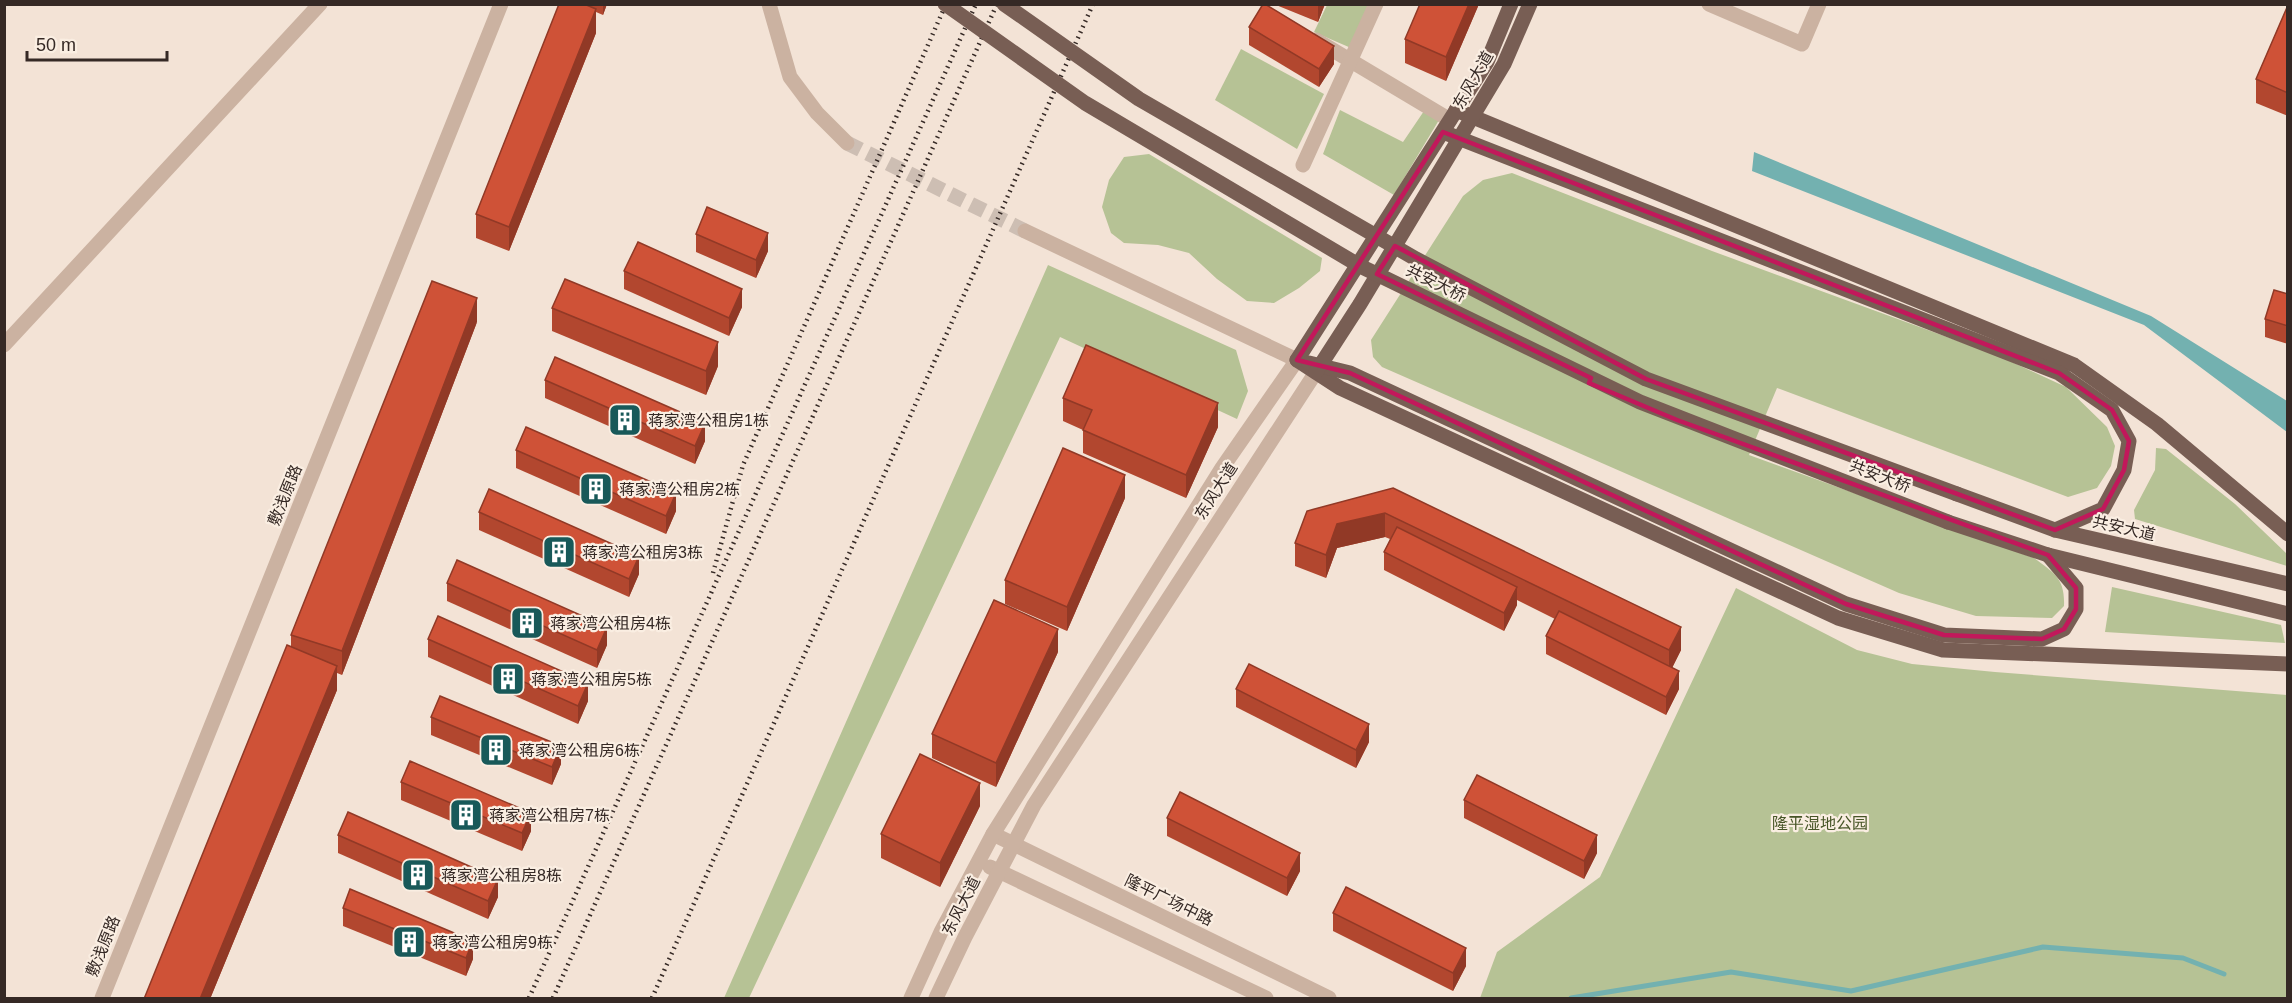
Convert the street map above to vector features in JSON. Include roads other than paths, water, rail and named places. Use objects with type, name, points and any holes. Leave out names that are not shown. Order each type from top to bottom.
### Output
[{"type":"main road","name":"共安大桥","points":[[945,4],[1085,103],[1360,266],[1640,402],[1948,522],[2048,555],[2288,614]]},
{"type":"main road","name":"共安大桥","points":[[1004,4],[1139,99],[1416,259],[1646,379],[1957,494]]},
{"type":"main road","points":[[1511,4],[1487,62],[1298,360],[1318,368],[1350,373],[1846,604],[1944,635],[2042,639],[2064,629],[2076,609],[2076,588],[2048,555]]},
{"type":"main road","name":"东风大道","points":[[1318,368],[1360,304],[1504,64],[1530,4]]},
{"type":"main road","points":[[1450,121],[1473,117],[2074,365],[2157,424],[2288,534]]},
{"type":"main road","points":[[1450,121],[1460,138],[2059,373],[2112,410],[2128,441],[2124,470],[2103,509],[2055,530]]},
{"type":"main road","points":[[1318,368],[1340,388],[1838,618],[1943,650],[2288,664]]},
{"type":"main road","name":"共安大道","points":[[1957,494],[2055,530],[2288,584]]},
{"type":"street","points":[[4,345],[320,4]]},
{"type":"street","name":"敷浅原路","points":[[102,999],[501,4]]},
{"type":"street","points":[[769,4],[790,77],[817,113],[848,143]]},
{"type":"street","points":[[1303,165],[1376,4]]},
{"type":"street","points":[[1710,4],[1803,44],[1819,4]]},
{"type":"street","points":[[1301,30],[1450,121]]},
{"type":"street","points":[[1025,231],[1298,360]]},
{"type":"street","name":"东风大道","points":[[911,999],[941,932],[993,834],[1222,468],[1298,360]]},
{"type":"street","name":"东风大道","points":[[936,999],[999,871],[1040,795],[1318,368]]},
{"type":"street","name":"隆平广场中路","points":[[993,834],[1329,999]]},
{"type":"street","points":[[979,861],[1266,999]]},
{"type":"water","points":[[1754,152],[2151,316],[2287,401],[2287,432],[2144,325],[1752,171]]},
{"type":"waterway","points":[[1571,998],[1731,972],[1851,991],[2043,947],[2183,958],[2224,974]]},
{"type":"tunnel","points":[[847,143],[1025,231]]},
{"type":"railway","points":[[713,573],[743,465],[946,4]]},
{"type":"railway","points":[[529,998],[976,4]]},
{"type":"railway","points":[[553,998],[997,4]]},
{"type":"railway","points":[[652,998],[1093,4]]},
{"type":"place","name":"蒋家湾公租房1栋","points":[[625,420]]},
{"type":"place","name":"蒋家湾公租房2栋","points":[[596,489]]},
{"type":"place","name":"蒋家湾公租房3栋","points":[[559,552]]},
{"type":"place","name":"蒋家湾公租房4栋","points":[[527,623]]},
{"type":"place","name":"蒋家湾公租房5栋","points":[[508,679]]},
{"type":"place","name":"蒋家湾公租房6栋","points":[[496,750]]},
{"type":"place","name":"蒋家湾公租房7栋","points":[[466,815]]},
{"type":"place","name":"蒋家湾公租房8栋","points":[[418,875]]},
{"type":"place","name":"蒋家湾公租房9栋","points":[[409,942]]},
{"type":"park label","name":"隆平湿地公园","points":[[1820,823]]}]
